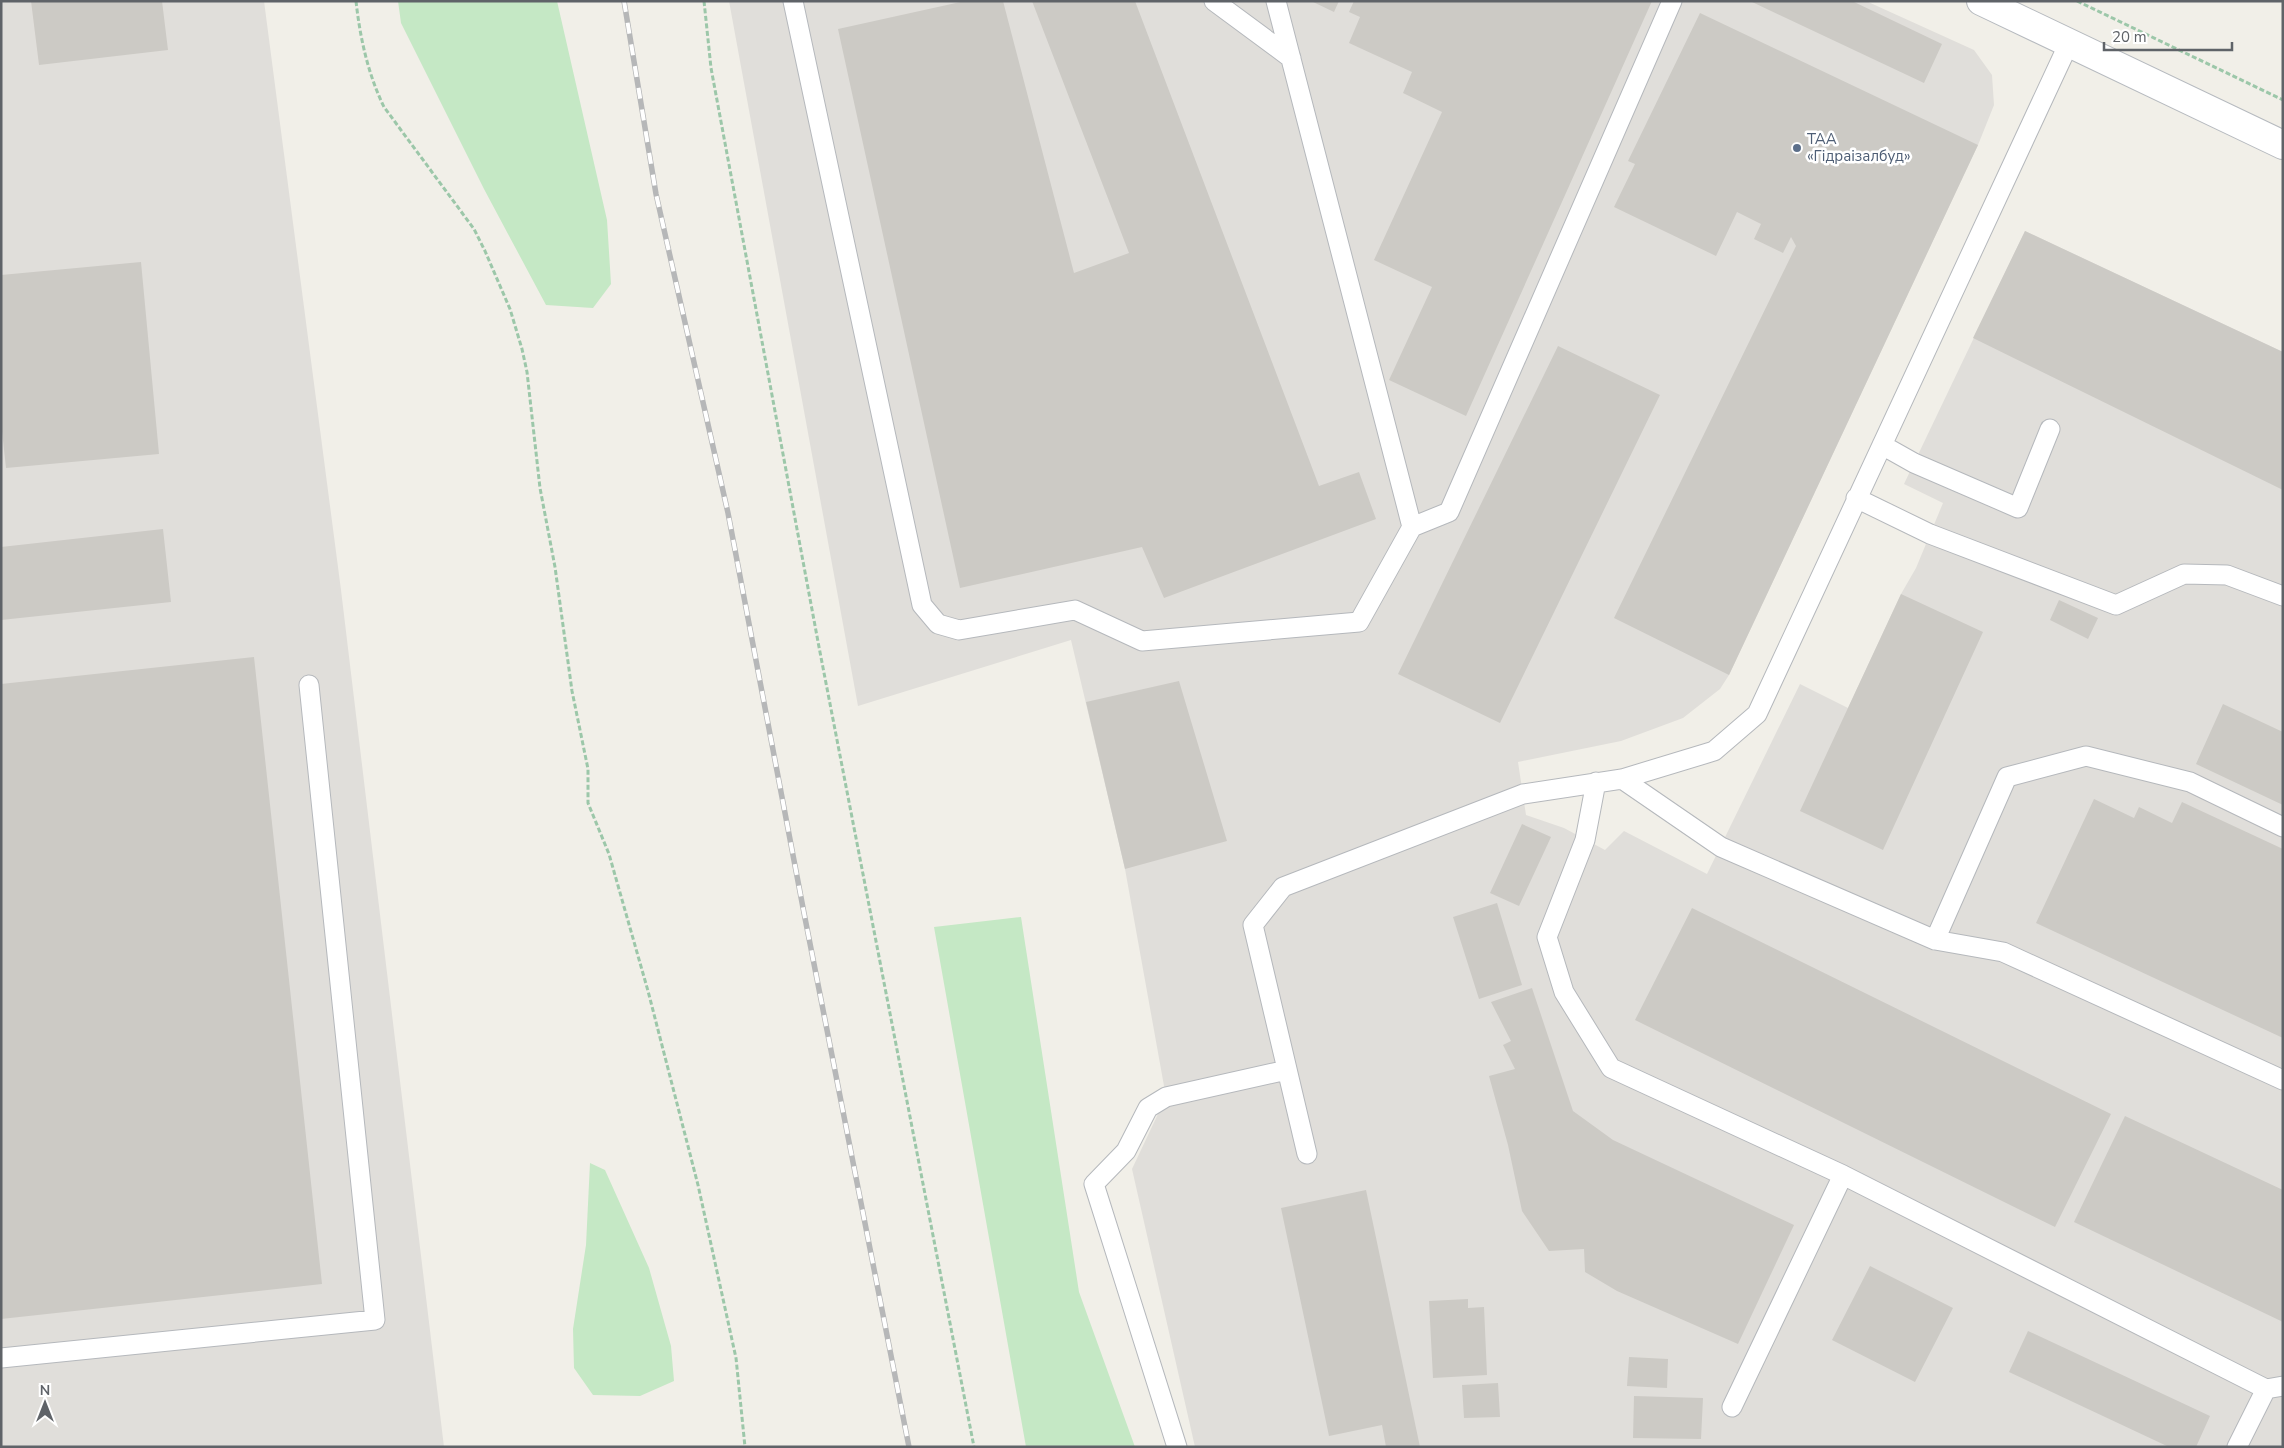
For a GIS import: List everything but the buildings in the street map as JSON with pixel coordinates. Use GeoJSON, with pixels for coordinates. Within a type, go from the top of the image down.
{"type":"FeatureCollection","features":[{"type":"Feature","properties":{"kind":"main road"},"geometry":{"type":"LineString","coordinates":[[1981,1],[2283,145]]}},
{"type":"Feature","properties":{"kind":"lane"},"geometry":{"type":"LineString","coordinates":[[794,1],[922,605],[938,624],[959,630],[1075,610],[1142,641],[1359,622],[1412,527],[1449,512],[1672,1]]}},
{"type":"Feature","properties":{"kind":"lane"},"geometry":{"type":"LineString","coordinates":[[1214,1],[1290,58]]}},
{"type":"Feature","properties":{"kind":"lane"},"geometry":{"type":"LineString","coordinates":[[1276,1],[1412,527]]}},
{"type":"Feature","properties":{"kind":"lane"},"geometry":{"type":"LineString","coordinates":[[1307,1154],[1253,925],[1282,887],[1523,794],[1622,778],[1714,752],[1757,714],[2069,43]]}},
{"type":"Feature","properties":{"kind":"lane"},"geometry":{"type":"LineString","coordinates":[[1882,445],[1914,463],[2018,508],[2050,430]]}},
{"type":"Feature","properties":{"kind":"lane"},"geometry":{"type":"LineString","coordinates":[[1856,498],[1930,534],[2116,605],[2184,574],[2227,576],[2283,596]]}},
{"type":"Feature","properties":{"kind":"lane"},"geometry":{"type":"LineString","coordinates":[[1,1358],[375,1320],[309,685]]}},
{"type":"Feature","properties":{"kind":"lane"},"geometry":{"type":"LineString","coordinates":[[1935,940],[2007,777],[2086,756],[2190,782],[2283,826]]}},
{"type":"Feature","properties":{"kind":"lane"},"geometry":{"type":"LineString","coordinates":[[1622,778],[1721,847],[1935,940],[2003,952],[2283,1080]]}},
{"type":"Feature","properties":{"kind":"lane"},"geometry":{"type":"LineString","coordinates":[[1596,782],[1585,840],[1547,937],[1564,992],[1612,1068],[1843,1175],[2275,1388],[2237,1447]]}},
{"type":"Feature","properties":{"kind":"lane"},"geometry":{"type":"LineString","coordinates":[[1177,1447],[1094,1184],[1126,1151],[1148,1108],[1166,1097],[1287,1070]]}},
{"type":"Feature","properties":{"kind":"lane"},"geometry":{"type":"LineString","coordinates":[[1732,1407],[1843,1175]]}},
{"type":"Feature","properties":{"kind":"path"},"geometry":{"type":"LineString","coordinates":[[356,1],[364,52],[375,88],[384,107],[474,229],[493,268],[518,330],[527,372],[540,488],[555,567],[572,691],[588,769],[588,803],[614,872],[698,1185],[736,1358],[745,1447]]}},
{"type":"Feature","properties":{"kind":"path"},"geometry":{"type":"LineString","coordinates":[[704,1],[711,68],[817,637],[974,1447]]}},
{"type":"Feature","properties":{"kind":"path"},"geometry":{"type":"LineString","coordinates":[[2077,1],[2283,100]]}},
{"type":"Feature","properties":{"kind":"shaded area"},"geometry":{"type":"Polygon","coordinates":[[[1,1],[264,1],[341,590],[444,1447],[1,1447],[1,1]]]}},
{"type":"Feature","properties":{"kind":"shaded area"},"geometry":{"type":"Polygon","coordinates":[[[729,1],[1866,1],[1974,50],[1992,75],[1994,105],[1978,145],[1729,675],[1720,689],[1683,718],[1621,741],[1518,762],[1526,815],[1564,828],[1605,850],[1624,831],[1707,874],[1800,684],[1848,708],[1901,594],[1916,568],[1943,503],[1904,484],[2025,231],[2283,352],[2283,1447],[1195,1447],[1132,1169],[1166,1097],[1125,869],[1071,640],[858,706],[729,1]]]}},
{"type":"Feature","properties":{"kind":"green space"},"geometry":{"type":"Polygon","coordinates":[[[398,1],[557,1],[607,220],[611,284],[593,308],[546,305],[484,189],[401,23],[398,1]]]}},
{"type":"Feature","properties":{"kind":"green space"},"geometry":{"type":"Polygon","coordinates":[[[1021,917],[1079,1292],[1135,1447],[1026,1447],[934,927],[1021,917]]]}},
{"type":"Feature","properties":{"kind":"green space"},"geometry":{"type":"Polygon","coordinates":[[[590,1163],[605,1170],[649,1268],[671,1346],[674,1381],[640,1396],[593,1395],[574,1368],[573,1329],[586,1245],[590,1163]]]}},
{"type":"Feature","properties":{"kind":"railway"},"geometry":{"type":"LineString","coordinates":[[624,1],[656,194],[728,513],[909,1447]]}},
{"type":"Feature","properties":{"kind":"place","name":"ТАА «Гідраізалбуд»"},"geometry":{"type":"Point","coordinates":[1797,148]}}]}
